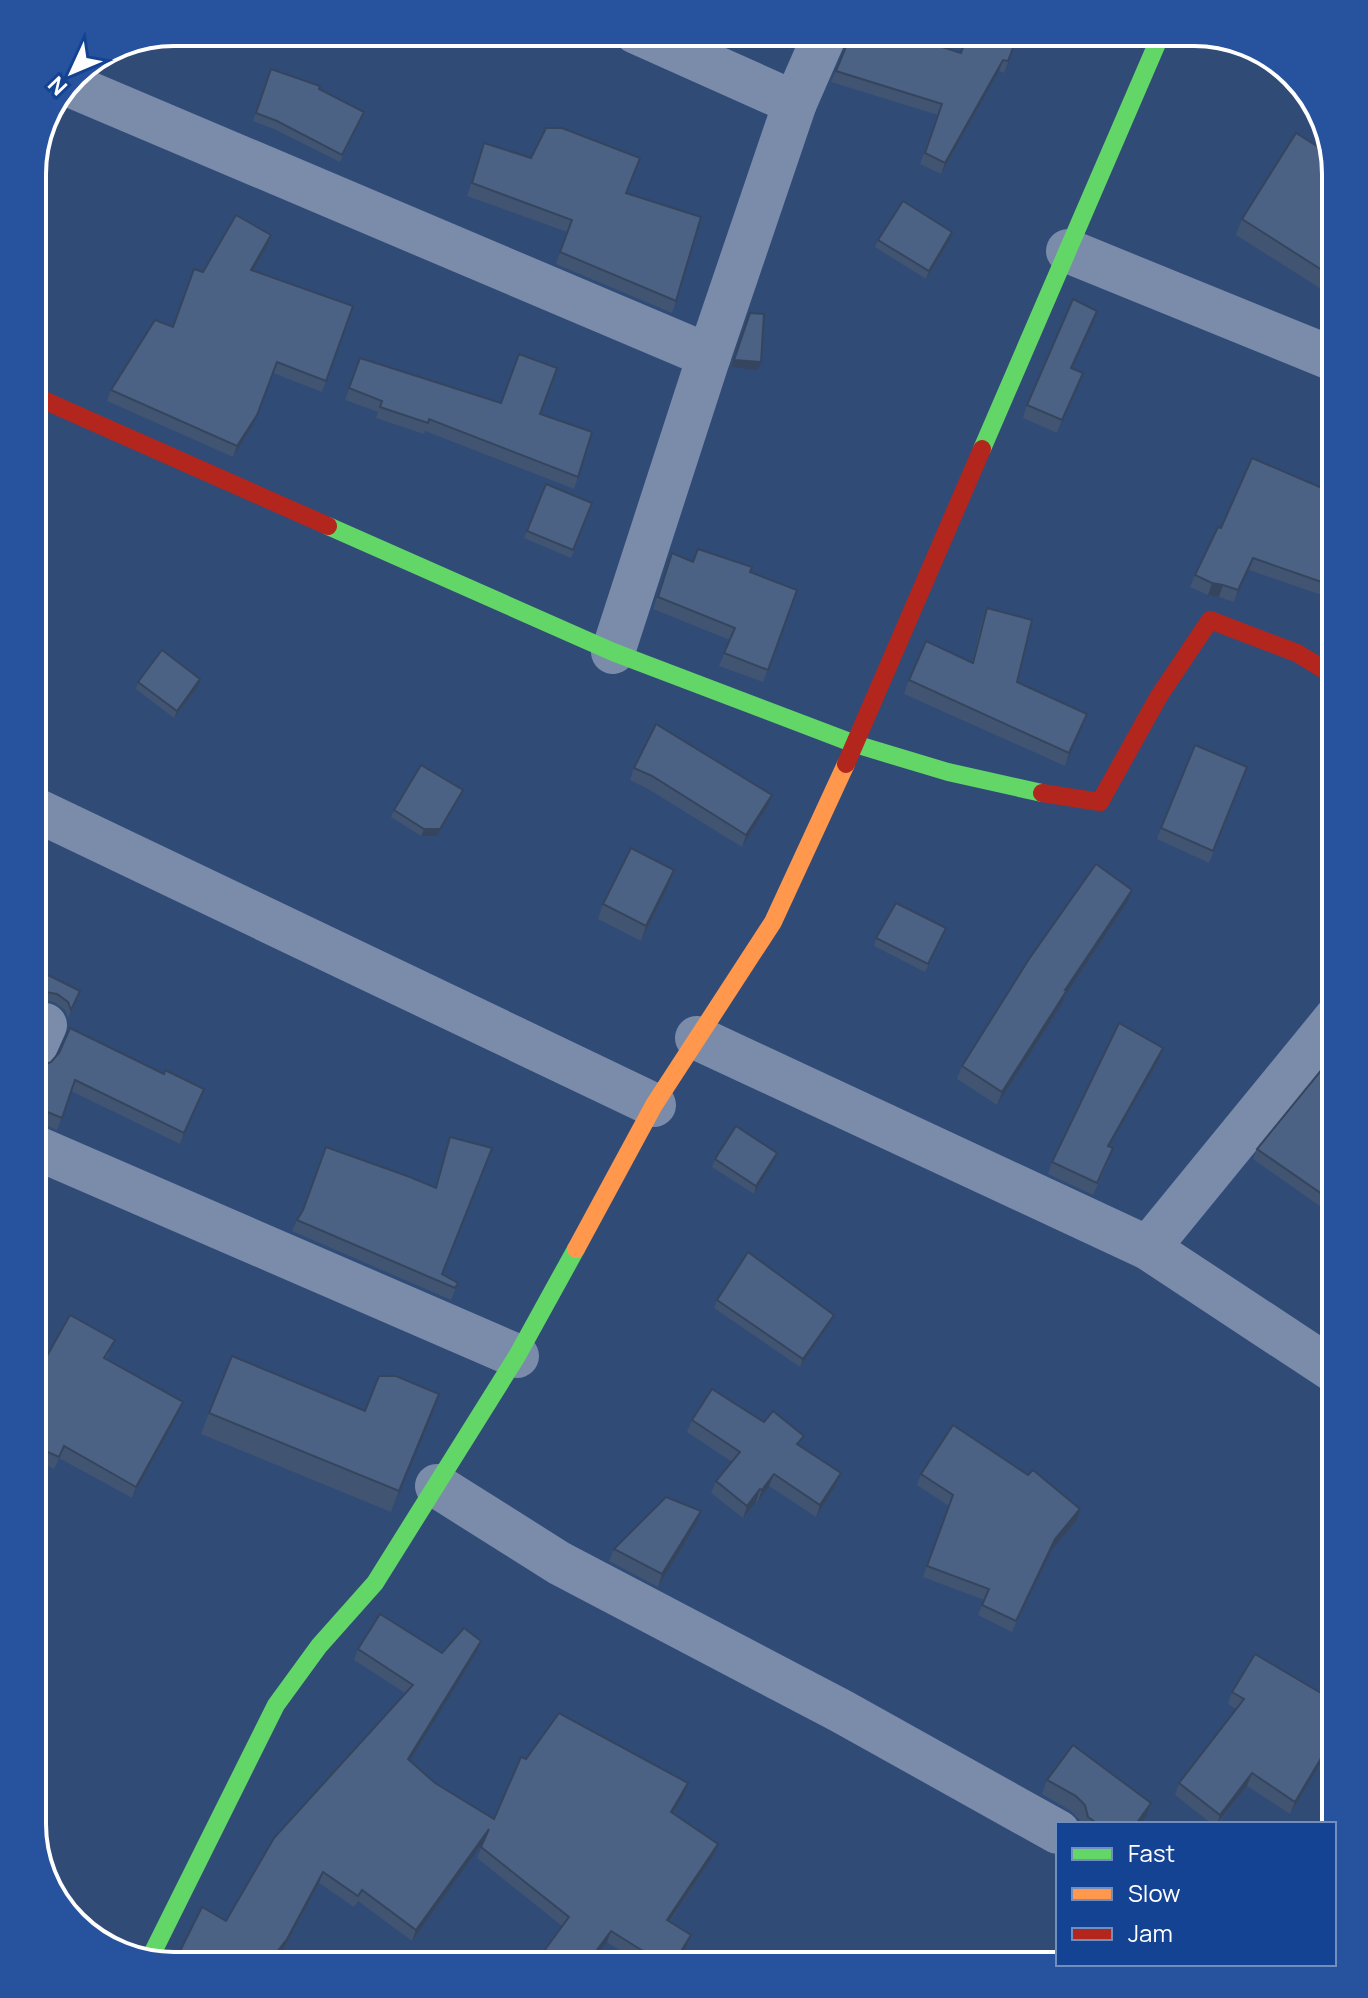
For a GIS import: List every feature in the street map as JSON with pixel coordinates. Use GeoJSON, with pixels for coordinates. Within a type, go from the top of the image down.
{"type":"FeatureCollection","features":[{"type":"Feature","properties":{"kind":"street"},"geometry":{"type":"LineString","coordinates":[[667,46],[795,103]]}},
{"type":"Feature","properties":{"kind":"street"},"geometry":{"type":"LineString","coordinates":[[613,652],[795,103],[820,46]]}},
{"type":"Feature","properties":{"kind":"street"},"geometry":{"type":"LineString","coordinates":[[154,1951],[276,1705],[319,1646],[375,1583],[437,1486],[517,1356],[654,1105],[773,922],[855,744],[1156,46]]}},
{"type":"Feature","properties":{"kind":"street"},"geometry":{"type":"LineString","coordinates":[[112,103],[709,356]]}},
{"type":"Feature","properties":{"kind":"street"},"geometry":{"type":"LineString","coordinates":[[1068,251],[1322,354]]}},
{"type":"Feature","properties":{"kind":"street"},"geometry":{"type":"LineString","coordinates":[[46,401],[613,652],[855,744],[948,772],[1030,791],[1100,802],[1159,696],[1210,620],[1297,653],[1322,668]]}},
{"type":"Feature","properties":{"kind":"street"},"geometry":{"type":"LineString","coordinates":[[46,815],[654,1105]]}},
{"type":"Feature","properties":{"kind":"street"},"geometry":{"type":"LineString","coordinates":[[1148,1248],[1322,1035]]}},
{"type":"Feature","properties":{"kind":"street"},"geometry":{"type":"LineString","coordinates":[[697,1038],[1148,1248],[1322,1363]]}},
{"type":"Feature","properties":{"kind":"street"},"geometry":{"type":"LineString","coordinates":[[46,1152],[517,1356]]}},
{"type":"Feature","properties":{"kind":"street"},"geometry":{"type":"LineString","coordinates":[[437,1486],[559,1563],[841,1711],[1056,1831]]}},
{"type":"Feature","properties":{"kind":"building"},"geometry":{"type":"Polygon","coordinates":[[[846,46],[939,46],[961,53],[964,46],[1014,46],[1008,61],[1003,60],[945,163],[925,153],[942,104],[836,71],[846,46]]]}},
{"type":"Feature","properties":{"kind":"building"},"geometry":{"type":"Polygon","coordinates":[[[271,69],[320,86],[319,89],[364,112],[342,155],[256,113],[271,69]]]}},
{"type":"Feature","properties":{"kind":"building"},"geometry":{"type":"Polygon","coordinates":[[[546,128],[562,128],[640,158],[626,193],[701,217],[676,301],[560,252],[572,220],[472,183],[484,143],[531,158],[546,128]]]}},
{"type":"Feature","properties":{"kind":"building"},"geometry":{"type":"Polygon","coordinates":[[[1296,133],[1319,148],[1322,270],[1242,219],[1296,133]]]}},
{"type":"Feature","properties":{"kind":"building"},"geometry":{"type":"Polygon","coordinates":[[[903,201],[952,232],[929,271],[878,240],[903,201]]]}},
{"type":"Feature","properties":{"kind":"building"},"geometry":{"type":"Polygon","coordinates":[[[236,215],[271,235],[251,270],[353,306],[326,381],[277,362],[257,415],[237,446],[111,390],[155,320],[173,327],[194,269],[203,272],[236,215]]]}},
{"type":"Feature","properties":{"kind":"building"},"geometry":{"type":"Polygon","coordinates":[[[1073,299],[1097,311],[1071,368],[1083,373],[1062,420],[1027,405],[1073,299]]]}},
{"type":"Feature","properties":{"kind":"building"},"geometry":{"type":"Polygon","coordinates":[[[750,313],[764,314],[761,362],[734,360],[750,313]]]}},
{"type":"Feature","properties":{"kind":"building"},"geometry":{"type":"Polygon","coordinates":[[[519,354],[557,368],[540,414],[592,432],[578,477],[429,419],[428,423],[380,407],[382,401],[349,388],[360,358],[501,403],[519,354]]]}},
{"type":"Feature","properties":{"kind":"building"},"geometry":{"type":"Polygon","coordinates":[[[1252,458],[1322,488],[1322,582],[1253,558],[1238,590],[1195,575],[1218,527],[1221,528],[1252,458]]]}},
{"type":"Feature","properties":{"kind":"building"},"geometry":{"type":"Polygon","coordinates":[[[546,484],[592,503],[573,550],[527,531],[546,484]]]}},
{"type":"Feature","properties":{"kind":"building"},"geometry":{"type":"Polygon","coordinates":[[[698,549],[752,567],[750,572],[797,590],[768,670],[724,653],[735,628],[658,597],[672,553],[693,562],[698,549]]]}},
{"type":"Feature","properties":{"kind":"building"},"geometry":{"type":"Polygon","coordinates":[[[987,608],[1032,620],[1017,682],[1087,714],[1069,753],[909,680],[926,641],[973,663],[987,608]]]}},
{"type":"Feature","properties":{"kind":"building"},"geometry":{"type":"Polygon","coordinates":[[[162,650],[200,679],[177,711],[138,682],[162,650]]]}},
{"type":"Feature","properties":{"kind":"building"},"geometry":{"type":"Polygon","coordinates":[[[656,724],[772,795],[746,835],[634,768],[656,724]]]}},
{"type":"Feature","properties":{"kind":"building"},"geometry":{"type":"Polygon","coordinates":[[[1195,745],[1247,767],[1213,851],[1161,828],[1195,745]]]}},
{"type":"Feature","properties":{"kind":"building"},"geometry":{"type":"Polygon","coordinates":[[[421,765],[463,790],[440,829],[424,829],[394,810],[421,765]]]}},
{"type":"Feature","properties":{"kind":"building"},"geometry":{"type":"Polygon","coordinates":[[[631,848],[674,870],[646,926],[603,904],[631,848]]]}},
{"type":"Feature","properties":{"kind":"building"},"geometry":{"type":"Polygon","coordinates":[[[1096,864],[1132,890],[1002,1092],[962,1066],[1029,959],[1096,864]]]}},
{"type":"Feature","properties":{"kind":"building"},"geometry":{"type":"Polygon","coordinates":[[[896,903],[946,928],[928,964],[876,938],[896,903]]]}},
{"type":"Feature","properties":{"kind":"building"},"geometry":{"type":"Polygon","coordinates":[[[46,974],[80,991],[71,1010],[68,1002],[57,994],[46,992],[46,974]]]}},
{"type":"Feature","properties":{"kind":"building"},"geometry":{"type":"Polygon","coordinates":[[[1119,1023],[1163,1048],[1108,1146],[1113,1148],[1097,1183],[1052,1162],[1119,1023]]]}},
{"type":"Feature","properties":{"kind":"building"},"geometry":{"type":"Polygon","coordinates":[[[70,1028],[164,1074],[165,1070],[204,1089],[184,1133],[75,1080],[62,1118],[46,1111],[46,1064],[59,1053],[70,1028]]]}},
{"type":"Feature","properties":{"kind":"building"},"geometry":{"type":"Polygon","coordinates":[[[1322,1069],[1322,1194],[1257,1149],[1322,1069]]]}},
{"type":"Feature","properties":{"kind":"building"},"geometry":{"type":"Polygon","coordinates":[[[736,1126],[777,1153],[756,1186],[715,1159],[736,1126]]]}},
{"type":"Feature","properties":{"kind":"building"},"geometry":{"type":"Polygon","coordinates":[[[450,1137],[492,1148],[442,1274],[458,1283],[455,1288],[297,1220],[326,1147],[436,1188],[450,1137]]]}},
{"type":"Feature","properties":{"kind":"building"},"geometry":{"type":"Polygon","coordinates":[[[748,1252],[834,1315],[803,1359],[717,1300],[748,1252]]]}},
{"type":"Feature","properties":{"kind":"building"},"geometry":{"type":"Polygon","coordinates":[[[70,1315],[115,1340],[104,1358],[183,1402],[136,1487],[64,1446],[59,1457],[46,1451],[46,1358],[70,1315]]]}},
{"type":"Feature","properties":{"kind":"building"},"geometry":{"type":"Polygon","coordinates":[[[232,1356],[365,1411],[379,1376],[396,1376],[439,1394],[399,1491],[209,1413],[232,1356]]]}},
{"type":"Feature","properties":{"kind":"building"},"geometry":{"type":"Polygon","coordinates":[[[712,1389],[764,1422],[773,1411],[804,1436],[797,1444],[841,1473],[820,1505],[774,1474],[747,1506],[716,1481],[740,1452],[692,1420],[712,1389]]]}},
{"type":"Feature","properties":{"kind":"building"},"geometry":{"type":"Polygon","coordinates":[[[953,1425],[1028,1475],[1033,1470],[1080,1509],[1055,1539],[1016,1621],[982,1605],[989,1589],[927,1566],[953,1495],[921,1474],[953,1425]]]}},
{"type":"Feature","properties":{"kind":"building"},"geometry":{"type":"Polygon","coordinates":[[[666,1497],[701,1511],[662,1574],[614,1549],[666,1497]]]}},
{"type":"Feature","properties":{"kind":"building"},"geometry":{"type":"Polygon","coordinates":[[[380,1614],[442,1653],[464,1628],[481,1641],[408,1759],[435,1783],[494,1819],[521,1757],[526,1759],[559,1713],[688,1783],[671,1812],[718,1844],[667,1920],[691,1935],[681,1952],[645,1952],[611,1931],[595,1952],[543,1952],[569,1917],[481,1847],[489,1829],[416,1930],[362,1890],[358,1896],[323,1872],[277,1952],[180,1952],[202,1907],[226,1921],[274,1838],[413,1685],[358,1649],[380,1614]]]}},
{"type":"Feature","properties":{"kind":"building"},"geometry":{"type":"Polygon","coordinates":[[[1255,1654],[1322,1694],[1322,1757],[1295,1802],[1252,1773],[1220,1815],[1179,1783],[1244,1699],[1232,1692],[1255,1654]]]}},
{"type":"Feature","properties":{"kind":"building"},"geometry":{"type":"Polygon","coordinates":[[[1073,1745],[1151,1803],[1137,1822],[1095,1822],[1088,1817],[1085,1805],[1076,1796],[1047,1780],[1073,1745]]]}},
{"type":"Feature","properties":{"kind":"traffic: fast"},"geometry":{"type":"LineString","coordinates":[[982,449],[1156,46]]}},
{"type":"Feature","properties":{"kind":"traffic: fast"},"geometry":{"type":"LineString","coordinates":[[328,526],[613,652],[855,744],[948,772],[1042,793]]}},
{"type":"Feature","properties":{"kind":"traffic: fast"},"geometry":{"type":"LineString","coordinates":[[154,1951],[276,1705],[319,1646],[375,1583],[517,1356],[576,1249]]}},
{"type":"Feature","properties":{"kind":"traffic: slow"},"geometry":{"type":"LineString","coordinates":[[576,1249],[654,1105],[773,922],[846,764]]}},
{"type":"Feature","properties":{"kind":"traffic: jam"},"geometry":{"type":"LineString","coordinates":[[46,401],[328,526]]}},
{"type":"Feature","properties":{"kind":"traffic: jam"},"geometry":{"type":"LineString","coordinates":[[846,764],[982,449]]}},
{"type":"Feature","properties":{"kind":"traffic: jam"},"geometry":{"type":"LineString","coordinates":[[1042,793],[1100,802],[1159,696],[1210,620],[1297,653],[1322,668]]}}]}
